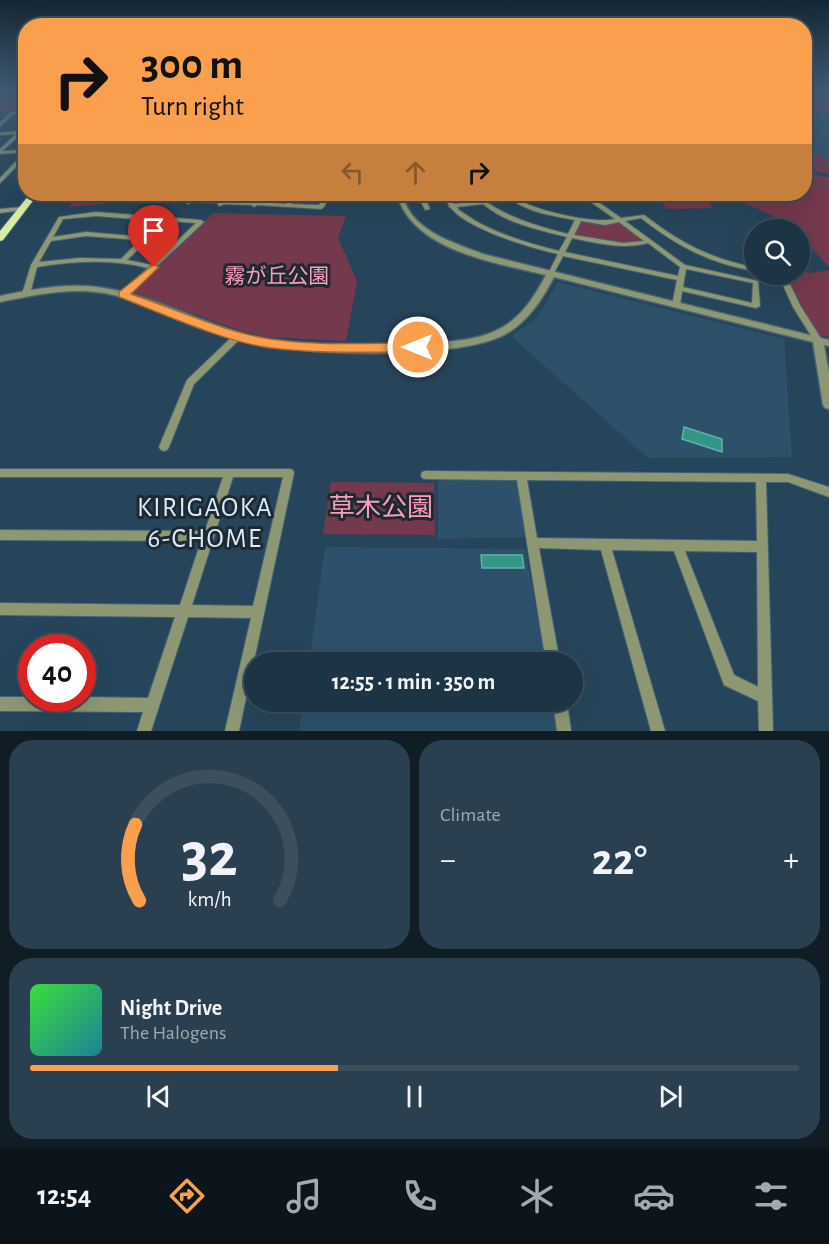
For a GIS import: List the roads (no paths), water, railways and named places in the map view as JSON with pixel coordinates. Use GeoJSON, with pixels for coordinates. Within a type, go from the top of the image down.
{"type":"FeatureCollection","features":[{"type":"Feature","properties":{"kind":"main road"},"geometry":{"type":"LineString","coordinates":[[0,238],[23,201]]}},
{"type":"Feature","properties":{"kind":"main road"},"geometry":{"type":"LineString","coordinates":[[0,227],[27,201]]}},
{"type":"Feature","properties":{"kind":"street"},"geometry":{"type":"LineString","coordinates":[[1,133],[18,132]]}},
{"type":"Feature","properties":{"kind":"street"},"geometry":{"type":"LineString","coordinates":[[0,152],[18,134]]}},
{"type":"Feature","properties":{"kind":"street"},"geometry":{"type":"LineString","coordinates":[[0,152],[18,152]]}},
{"type":"Feature","properties":{"kind":"street"},"geometry":{"type":"LineString","coordinates":[[0,181],[18,161]]}},
{"type":"Feature","properties":{"kind":"street"},"geometry":{"type":"LineString","coordinates":[[176,201],[321,207],[324,201]]}},
{"type":"Feature","properties":{"kind":"street"},"geometry":{"type":"LineString","coordinates":[[220,204],[223,201]]}},
{"type":"Feature","properties":{"kind":"street"},"geometry":{"type":"LineString","coordinates":[[254,205],[257,201]]}},
{"type":"Feature","properties":{"kind":"street"},"geometry":{"type":"LineString","coordinates":[[287,206],[290,201]]}},
{"type":"Feature","properties":{"kind":"street"},"geometry":{"type":"LineString","coordinates":[[402,201],[412,217],[446,242],[480,256],[824,342]]}},
{"type":"Feature","properties":{"kind":"street"},"geometry":{"type":"LineString","coordinates":[[424,201],[427,209]]}},
{"type":"Feature","properties":{"kind":"street"},"geometry":{"type":"LineString","coordinates":[[448,201],[472,223],[495,234],[561,252],[681,279]]}},
{"type":"Feature","properties":{"kind":"street"},"geometry":{"type":"LineString","coordinates":[[451,206],[482,201],[509,218],[571,234],[625,246],[650,241]]}},
{"type":"Feature","properties":{"kind":"street"},"geometry":{"type":"LineString","coordinates":[[521,201],[533,208],[605,223],[642,216],[694,252],[719,262],[744,267]]}},
{"type":"Feature","properties":{"kind":"street"},"geometry":{"type":"LineString","coordinates":[[594,201],[683,266],[756,282],[756,306],[680,288]]}},
{"type":"Feature","properties":{"kind":"street"},"geometry":{"type":"LineString","coordinates":[[0,211],[18,209]]}},
{"type":"Feature","properties":{"kind":"street"},"geometry":{"type":"LineString","coordinates":[[26,294],[34,265],[61,218],[96,214],[201,222],[123,295]]}},
{"type":"Feature","properties":{"kind":"street"},"geometry":{"type":"LineString","coordinates":[[0,299],[74,287],[106,290],[238,336],[270,344],[332,348],[441,347],[464,344],[496,335],[530,311],[579,218]]}},
{"type":"Feature","properties":{"kind":"street"},"geometry":{"type":"LineString","coordinates":[[123,260],[165,220]]}},
{"type":"Feature","properties":{"kind":"street"},"geometry":{"type":"LineString","coordinates":[[49,238],[86,234],[145,239]]}},
{"type":"Feature","properties":{"kind":"street"},"geometry":{"type":"LineString","coordinates":[[34,265],[82,258],[123,260],[154,267]]}},
{"type":"Feature","properties":{"kind":"street"},"geometry":{"type":"LineString","coordinates":[[676,305],[683,266]]}},
{"type":"Feature","properties":{"kind":"street"},"geometry":{"type":"LineString","coordinates":[[786,285],[797,307],[824,342],[829,405]]}},
{"type":"Feature","properties":{"kind":"street"},"geometry":{"type":"LineString","coordinates":[[164,447],[190,382],[238,336]]}},
{"type":"Feature","properties":{"kind":"street"},"geometry":{"type":"LineString","coordinates":[[0,473],[289,473],[232,731]]}},
{"type":"Feature","properties":{"kind":"street"},"geometry":{"type":"LineString","coordinates":[[144,731],[229,474]]}},
{"type":"Feature","properties":{"kind":"street"},"geometry":{"type":"LineString","coordinates":[[426,475],[788,478],[829,492]]}},
{"type":"Feature","properties":{"kind":"street"},"geometry":{"type":"LineString","coordinates":[[521,475],[551,652]]}},
{"type":"Feature","properties":{"kind":"street"},"geometry":{"type":"LineString","coordinates":[[761,479],[766,731]]}},
{"type":"Feature","properties":{"kind":"street"},"geometry":{"type":"LineString","coordinates":[[0,535],[207,536]]}},
{"type":"Feature","properties":{"kind":"street"},"geometry":{"type":"LineString","coordinates":[[534,543],[763,547]]}},
{"type":"Feature","properties":{"kind":"street"},"geometry":{"type":"LineString","coordinates":[[605,544],[658,731]]}},
{"type":"Feature","properties":{"kind":"street"},"geometry":{"type":"LineString","coordinates":[[677,545],[729,680],[765,697]]}},
{"type":"Feature","properties":{"kind":"street"},"geometry":{"type":"LineString","coordinates":[[0,609],[259,612]]}},
{"type":"Feature","properties":{"kind":"street"},"geometry":{"type":"LineString","coordinates":[[0,704],[153,705]]}},
{"type":"Feature","properties":{"kind":"street"},"geometry":{"type":"LineString","coordinates":[[561,712],[564,731]]}},
{"type":"Feature","properties":{"kind":"district","name":"KIRIGAOKA 6-CHOME"},"geometry":{"type":"Point","coordinates":[205,522]}},
{"type":"Feature","properties":{"kind":"park label","name":"霧が丘公園"},"geometry":{"type":"Point","coordinates":[277,276]}},
{"type":"Feature","properties":{"kind":"park label","name":"草木公園"},"geometry":{"type":"Point","coordinates":[381,508]}}]}
